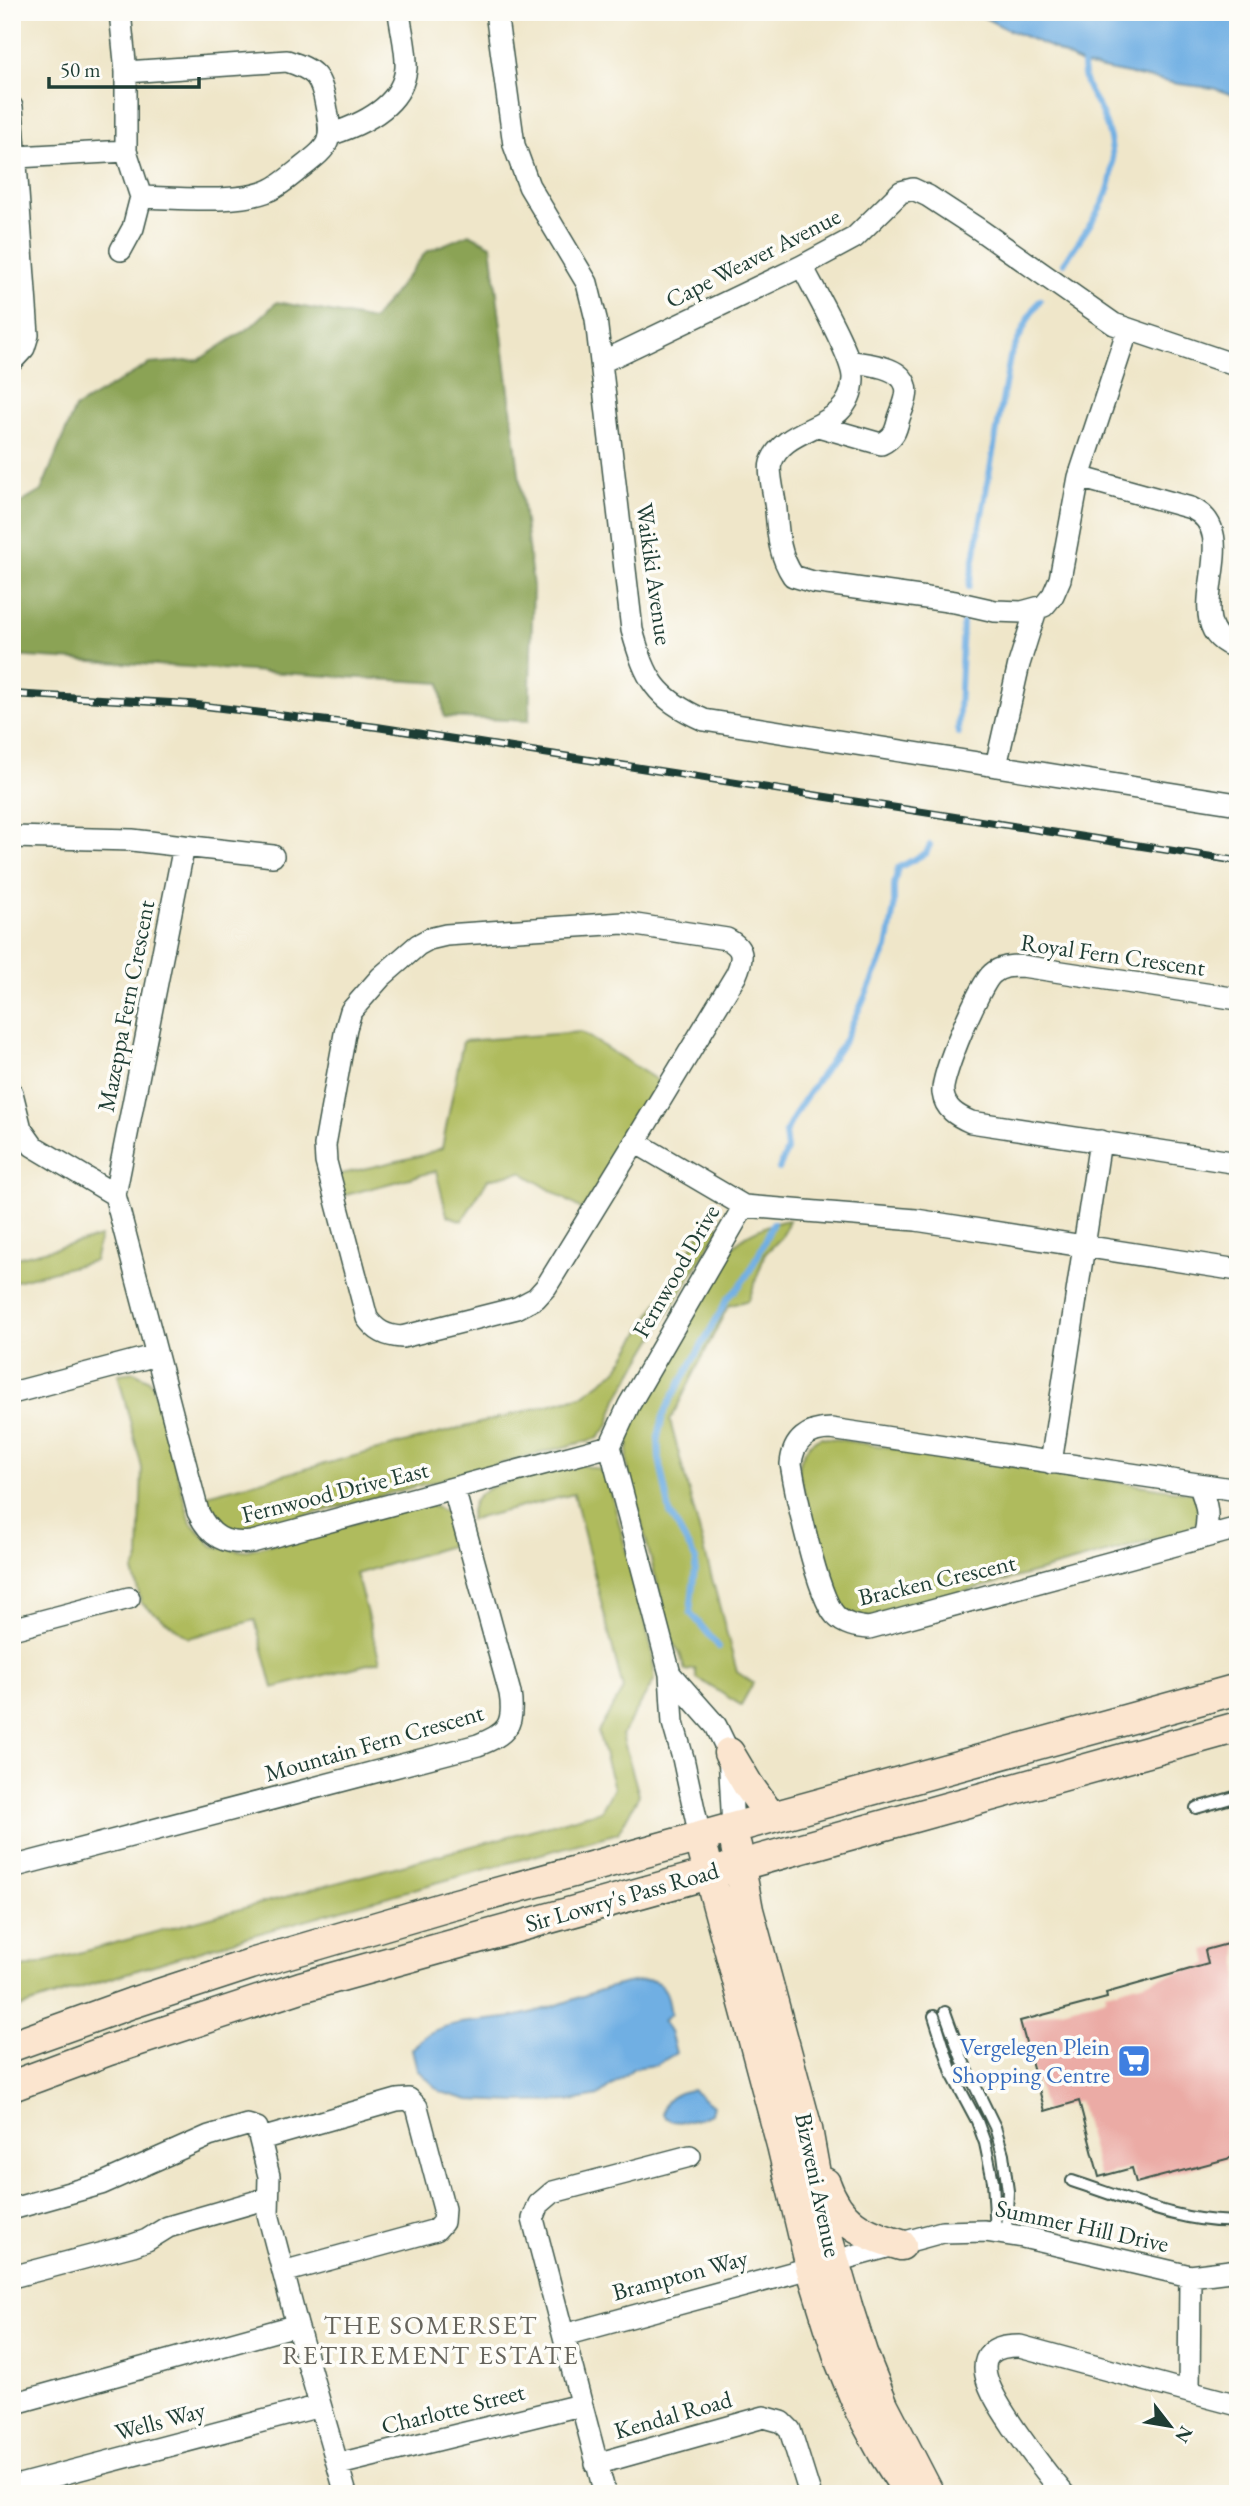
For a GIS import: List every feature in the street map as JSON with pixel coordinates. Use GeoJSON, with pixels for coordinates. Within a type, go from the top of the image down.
{"type":"FeatureCollection","features":[{"type":"Feature","properties":{"kind":"main road","name":"Sir Lowry's Pass Road"},"geometry":{"type":"LineString","coordinates":[[12,2046],[251,1964],[449,1906],[1238,1689]]}},
{"type":"Feature","properties":{"kind":"main road","name":"Sir Lowry's Pass Road"},"geometry":{"type":"LineString","coordinates":[[12,2086],[109,2050],[301,1987],[1238,1727]]}},
{"type":"Feature","properties":{"kind":"main road"},"geometry":{"type":"LineString","coordinates":[[729,1753],[771,1817]]}},
{"type":"Feature","properties":{"kind":"main road","name":"Bizweni Avenue"},"geometry":{"type":"LineString","coordinates":[[733,1828],[748,1909],[807,2129],[825,2230],[822,2264],[841,2363],[860,2410],[910,2494]]}},
{"type":"Feature","properties":{"kind":"main road","name":"Bizweni Avenue"},"geometry":{"type":"LineString","coordinates":[[700,1837],[782,2145],[822,2264],[888,2415],[929,2494]]}},
{"type":"Feature","properties":{"kind":"main road"},"geometry":{"type":"LineString","coordinates":[[807,2129],[831,2200],[839,2212],[849,2222],[869,2234],[901,2245]]}},
{"type":"Feature","properties":{"kind":"street"},"geometry":{"type":"LineString","coordinates":[[120,12],[126,72],[126,151],[141,197],[133,228],[121,250]]}},
{"type":"Feature","properties":{"kind":"street"},"geometry":{"type":"LineString","coordinates":[[332,134],[370,118],[391,101],[402,82],[406,66],[399,12]]}},
{"type":"Feature","properties":{"kind":"street","name":"Waikiki Avenue"},"geometry":{"type":"LineString","coordinates":[[496,12],[514,145],[529,186],[587,283],[596,319],[632,630],[648,679],[660,693],[680,710],[704,720],[1238,804]]}},
{"type":"Feature","properties":{"kind":"street"},"geometry":{"type":"LineString","coordinates":[[126,72],[287,61],[316,75],[323,89],[332,134],[326,146],[309,162],[267,192],[244,196],[141,197]]}},
{"type":"Feature","properties":{"kind":"street"},"geometry":{"type":"LineString","coordinates":[[12,107],[28,335],[24,348],[12,361]]}},
{"type":"Feature","properties":{"kind":"street"},"geometry":{"type":"LineString","coordinates":[[17,157],[126,151]]}},
{"type":"Feature","properties":{"kind":"street","name":"Cape Weaver Avenue"},"geometry":{"type":"LineString","coordinates":[[602,362],[802,266],[854,238],[901,192],[914,189],[990,237],[1114,324],[1238,366]]}},
{"type":"Feature","properties":{"kind":"street"},"geometry":{"type":"LineString","coordinates":[[802,266],[849,361],[853,376],[850,397],[838,413],[790,440],[776,452],[770,466],[783,561],[793,576],[814,582],[955,602],[995,611],[1036,610],[1044,606],[1053,595],[1059,579],[1079,477],[1128,328]]}},
{"type":"Feature","properties":{"kind":"street"},"geometry":{"type":"LineString","coordinates":[[818,426],[881,444],[895,435],[906,395],[906,387],[901,377],[891,370],[849,361]]}},
{"type":"Feature","properties":{"kind":"street"},"geometry":{"type":"LineString","coordinates":[[1079,477],[1200,511],[1213,522],[1218,530],[1221,547],[1211,609],[1212,624],[1219,638],[1238,648]]}},
{"type":"Feature","properties":{"kind":"street"},"geometry":{"type":"LineString","coordinates":[[996,766],[1019,664],[1036,610]]}},
{"type":"Feature","properties":{"kind":"street"},"geometry":{"type":"LineString","coordinates":[[12,837],[132,840],[273,856]]}},
{"type":"Feature","properties":{"kind":"street","name":"Mazeppa Fern Crescent"},"geometry":{"type":"LineString","coordinates":[[115,1195],[184,846]]}},
{"type":"Feature","properties":{"kind":"street"},"geometry":{"type":"LineString","coordinates":[[623,923],[727,939],[736,944],[743,954],[736,975],[635,1142],[546,1287],[529,1303],[402,1337],[382,1332],[367,1318],[326,1161],[325,1145],[343,1041],[351,1011],[381,977],[418,945],[446,935],[623,923]]}},
{"type":"Feature","properties":{"kind":"street","name":"Royal Fern Crescent"},"geometry":{"type":"LineString","coordinates":[[1238,999],[1022,966],[1000,969],[990,975],[979,993],[946,1071],[942,1089],[948,1106],[958,1116],[971,1122],[1238,1163]]}},
{"type":"Feature","properties":{"kind":"street"},"geometry":{"type":"LineString","coordinates":[[12,1093],[22,1129],[33,1146],[115,1195]]}},
{"type":"Feature","properties":{"kind":"street"},"geometry":{"type":"LineString","coordinates":[[1051,1462],[1100,1141]]}},
{"type":"Feature","properties":{"kind":"street"},"geometry":{"type":"LineString","coordinates":[[635,1142],[744,1206]]}},
{"type":"Feature","properties":{"kind":"street","name":"Fernwood Drive East"},"geometry":{"type":"LineString","coordinates":[[115,1195],[198,1512],[203,1524],[234,1544],[252,1542],[610,1446]]}},
{"type":"Feature","properties":{"kind":"street","name":"Fernwood Drive"},"geometry":{"type":"LineString","coordinates":[[610,1446],[628,1405],[744,1206],[916,1220],[1238,1270]]}},
{"type":"Feature","properties":{"kind":"street"},"geometry":{"type":"LineString","coordinates":[[12,1393],[157,1355]]}},
{"type":"Feature","properties":{"kind":"street","name":"Bracken Crescent"},"geometry":{"type":"LineString","coordinates":[[1238,1490],[831,1429],[817,1429],[800,1439],[792,1452],[791,1464],[822,1593],[836,1617],[856,1627],[869,1628],[1238,1528]]}},
{"type":"Feature","properties":{"kind":"street"},"geometry":{"type":"LineString","coordinates":[[610,1446],[670,1674],[673,1723],[700,1837]]}},
{"type":"Feature","properties":{"kind":"street"},"geometry":{"type":"LineString","coordinates":[[1199,1485],[1209,1517],[1204,1537]]}},
{"type":"Feature","properties":{"kind":"street","name":"Mountain Fern Crescent"},"geometry":{"type":"LineString","coordinates":[[12,1867],[498,1738],[512,1719],[510,1693],[454,1489]]}},
{"type":"Feature","properties":{"kind":"street"},"geometry":{"type":"LineString","coordinates":[[12,1629],[129,1598]]}},
{"type":"Feature","properties":{"kind":"street"},"geometry":{"type":"LineString","coordinates":[[670,1674],[716,1726],[729,1753],[733,1828]]}},
{"type":"Feature","properties":{"kind":"street"},"geometry":{"type":"LineString","coordinates":[[260,2135],[409,2099],[417,2107],[444,2209],[443,2222],[436,2230],[283,2272]]}},
{"type":"Feature","properties":{"kind":"street"},"geometry":{"type":"LineString","coordinates":[[12,2208],[101,2184],[209,2136],[247,2125],[254,2126],[260,2135],[269,2176],[268,2214],[346,2494]]}},
{"type":"Feature","properties":{"kind":"street"},"geometry":{"type":"LineString","coordinates":[[605,2494],[533,2220],[539,2204],[553,2192],[690,2156]]}},
{"type":"Feature","properties":{"kind":"street"},"geometry":{"type":"LineString","coordinates":[[12,2277],[134,2245],[167,2227],[268,2198]]}},
{"type":"Feature","properties":{"kind":"street","name":"Summer Hill Drive"},"geometry":{"type":"LineString","coordinates":[[822,2264],[942,2232],[1001,2233],[1190,2276],[1238,2270]]}},
{"type":"Feature","properties":{"kind":"street","name":"Brampton Way"},"geometry":{"type":"LineString","coordinates":[[564,2335],[822,2264]]}},
{"type":"Feature","properties":{"kind":"street"},"geometry":{"type":"LineString","coordinates":[[1189,2392],[1190,2276]]}},
{"type":"Feature","properties":{"kind":"street"},"geometry":{"type":"LineString","coordinates":[[12,2404],[297,2325]]}},
{"type":"Feature","properties":{"kind":"street"},"geometry":{"type":"LineString","coordinates":[[1064,2494],[1040,2466],[992,2396],[984,2372],[986,2362],[997,2348],[1020,2346],[1238,2405]]}},
{"type":"Feature","properties":{"kind":"street","name":"Charlotte Street"},"geometry":{"type":"LineString","coordinates":[[339,2464],[580,2404]]}},
{"type":"Feature","properties":{"kind":"street","name":"Wells Way"},"geometry":{"type":"LineString","coordinates":[[12,2486],[320,2406]]}},
{"type":"Feature","properties":{"kind":"street","name":"Kendal Road"},"geometry":{"type":"LineString","coordinates":[[596,2463],[764,2417],[782,2421],[790,2430],[810,2494]]}},
{"type":"Feature","properties":{"kind":"street"},"geometry":{"type":"LineString","coordinates":[[12,2486],[15,2494]]}},
{"type":"Feature","properties":{"kind":"lane"},"geometry":{"type":"LineString","coordinates":[[1196,1808],[1238,1796]]}},
{"type":"Feature","properties":{"kind":"lane"},"geometry":{"type":"LineString","coordinates":[[940,2014],[995,2127],[1007,2178],[1001,2233]]}},
{"type":"Feature","properties":{"kind":"lane"},"geometry":{"type":"LineString","coordinates":[[1072,2181],[1178,2214],[1220,2222],[1238,2221]]}},
{"type":"Feature","properties":{"kind":"green space"},"geometry":{"type":"Polygon","coordinates":[[[469,234],[491,245],[533,587],[529,721],[444,717],[440,683],[12,656],[12,508],[41,491],[75,408],[149,364],[199,360],[253,325],[277,302],[373,320],[426,252],[469,234]]]}},
{"type":"Feature","properties":{"kind":"green space"},"geometry":{"type":"Polygon","coordinates":[[[581,1032],[660,1082],[583,1210],[521,1172],[488,1179],[462,1221],[447,1215],[436,1171],[342,1196],[337,1175],[442,1148],[463,1041],[581,1032]]]}},
{"type":"Feature","properties":{"kind":"green space"},"geometry":{"type":"Polygon","coordinates":[[[708,1220],[720,1227],[617,1399],[608,1426],[598,1438],[244,1532],[221,1526],[212,1517],[203,1496],[582,1396],[617,1370],[708,1220]]]}},
{"type":"Feature","properties":{"kind":"green space"},"geometry":{"type":"Polygon","coordinates":[[[789,1220],[782,1237],[765,1254],[749,1300],[728,1306],[670,1421],[737,1672],[753,1683],[741,1705],[697,1678],[695,1669],[685,1671],[680,1653],[673,1643],[630,1480],[627,1461],[630,1430],[637,1406],[733,1247],[759,1229],[789,1220]]]}},
{"type":"Feature","properties":{"kind":"green space"},"geometry":{"type":"Polygon","coordinates":[[[100,1237],[94,1261],[12,1282],[12,1259],[100,1237]]]}},
{"type":"Feature","properties":{"kind":"green space"},"geometry":{"type":"Polygon","coordinates":[[[134,1372],[148,1379],[153,1386],[191,1523],[213,1546],[244,1551],[424,1505],[439,1508],[449,1516],[460,1543],[356,1574],[380,1661],[273,1688],[255,1620],[189,1638],[141,1603],[133,1571],[139,1559],[142,1468],[118,1374],[134,1372]]]}},
{"type":"Feature","properties":{"kind":"green space"},"geometry":{"type":"Polygon","coordinates":[[[821,1437],[1192,1493],[1198,1497],[1198,1523],[1186,1531],[869,1618],[852,1615],[832,1596],[799,1473],[804,1452],[811,1443],[821,1437]]]}},
{"type":"Feature","properties":{"kind":"green space"},"geometry":{"type":"Polygon","coordinates":[[[581,1465],[599,1469],[608,1480],[652,1650],[655,1679],[622,1735],[639,1795],[618,1833],[238,1939],[12,2010],[12,1971],[601,1811],[614,1788],[598,1732],[623,1689],[574,1494],[470,1520],[475,1500],[487,1489],[512,1480],[581,1465]]]}},
{"type":"Feature","properties":{"kind":"water"},"geometry":{"type":"Polygon","coordinates":[[[974,12],[1238,12],[1238,97],[1213,88],[1178,84],[1083,65],[974,12]]]}},
{"type":"Feature","properties":{"kind":"water"},"geometry":{"type":"Polygon","coordinates":[[[650,1980],[664,1989],[668,1998],[671,2014],[663,2021],[670,2031],[676,2053],[656,2065],[634,2068],[598,2096],[571,2101],[469,2100],[441,2092],[417,2069],[412,2049],[438,2029],[459,2023],[503,2019],[530,2013],[615,1986],[650,1980]]]}},
{"type":"Feature","properties":{"kind":"water"},"geometry":{"type":"Polygon","coordinates":[[[692,2090],[713,2106],[711,2114],[679,2122],[662,2114],[668,2100],[681,2092],[692,2090]]]}},
{"type":"Feature","properties":{"kind":"building","name":"Vergelegen Plein Shopping Centre"},"geometry":{"type":"Polygon","coordinates":[[[1238,1941],[1238,2156],[1136,2183],[1132,2168],[1099,2177],[1079,2101],[1045,2111],[1020,2021],[1107,1998],[1106,1993],[1208,1964],[1205,1950],[1238,1941]]]}},
{"type":"Feature","properties":{"kind":"waterway"},"geometry":{"type":"LineString","coordinates":[[1064,263],[1099,210],[1112,177],[1110,137],[1102,114],[1087,86],[1083,65]]}},
{"type":"Feature","properties":{"kind":"waterway"},"geometry":{"type":"LineString","coordinates":[[969,587],[1010,357],[1040,300]]}},
{"type":"Feature","properties":{"kind":"waterway"},"geometry":{"type":"LineString","coordinates":[[958,733],[963,623]]}},
{"type":"Feature","properties":{"kind":"waterway"},"geometry":{"type":"LineString","coordinates":[[779,1169],[787,1150],[785,1133],[799,1107],[845,1040],[887,948],[898,868],[926,853],[930,845]]}},
{"type":"Feature","properties":{"kind":"waterway"},"geometry":{"type":"LineString","coordinates":[[719,1647],[690,1612],[696,1560],[670,1513],[659,1458],[658,1437],[669,1403],[728,1298],[749,1273],[773,1223]]}},
{"type":"Feature","properties":{"kind":"railway"},"geometry":{"type":"LineString","coordinates":[[12,694],[189,704],[377,727],[1238,861]]}},
{"type":"Feature","properties":{"kind":"place","name":"Vergelegen Plein Shopping Centre"},"geometry":{"type":"Point","coordinates":[1134,2061]}},
{"type":"Feature","properties":{"kind":"district","name":"THE SOMERSET RETIREMENT ESTATE"},"geometry":{"type":"Point","coordinates":[431,2340]}}]}
